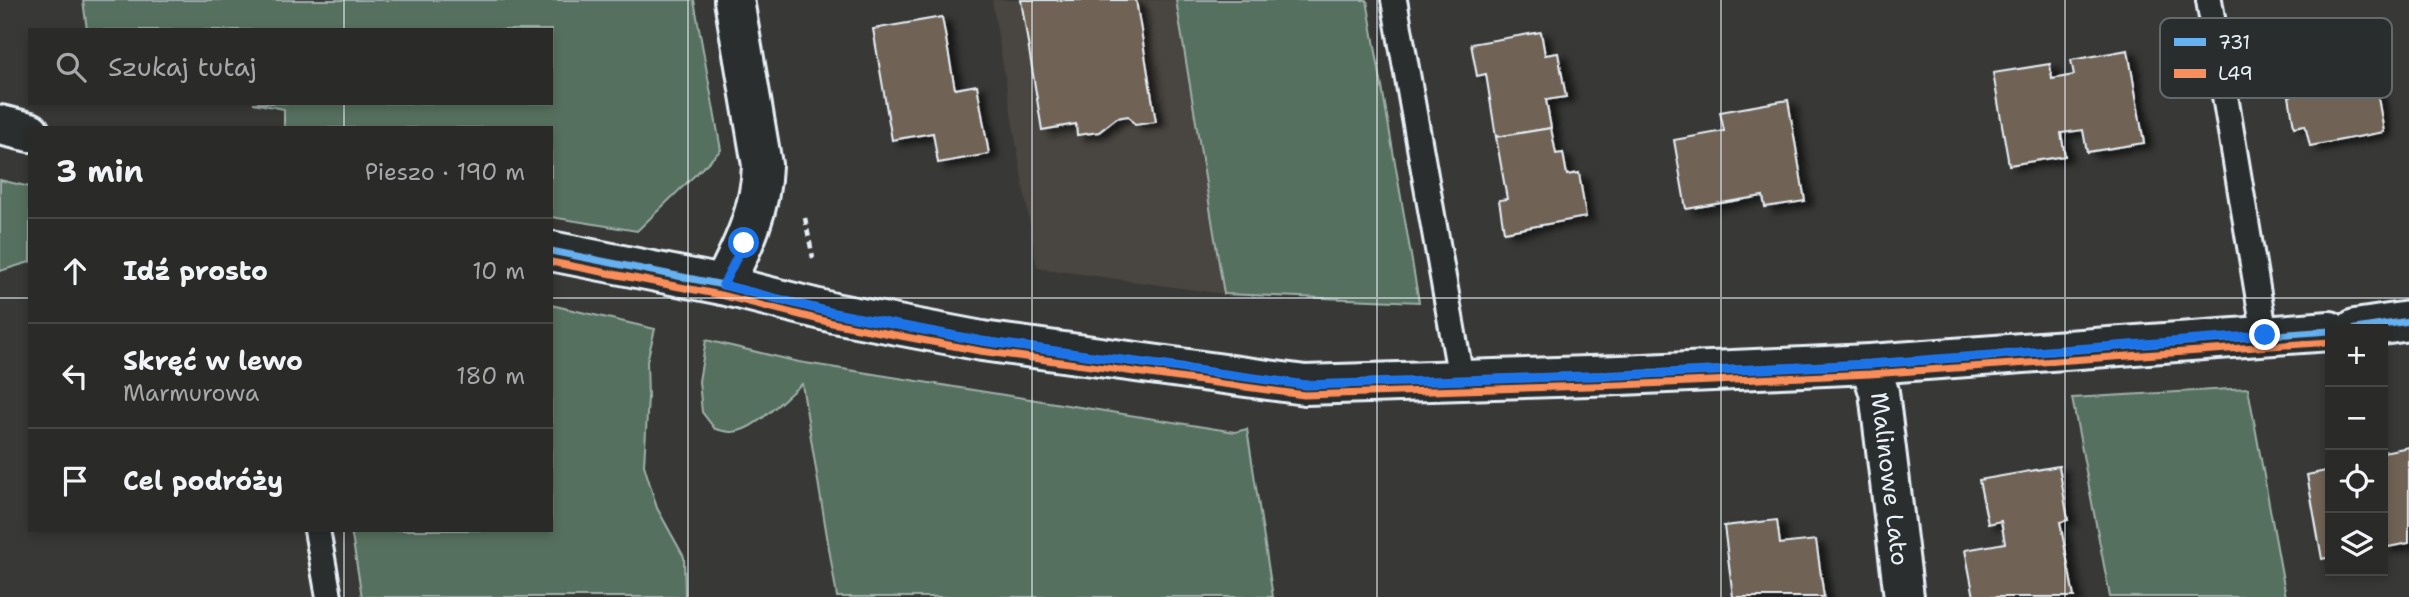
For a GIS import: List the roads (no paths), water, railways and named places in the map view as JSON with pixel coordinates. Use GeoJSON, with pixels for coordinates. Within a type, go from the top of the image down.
{"type":"FeatureCollection","features":[{"type":"Feature","properties":{"kind":"street"},"geometry":{"type":"LineString","coordinates":[[723,285],[744,243],[762,186],[762,165],[734,0]]}},
{"type":"Feature","properties":{"kind":"street"},"geometry":{"type":"LineString","coordinates":[[0,125],[28,132]]}},
{"type":"Feature","properties":{"kind":"street"},"geometry":{"type":"LineString","coordinates":[[553,251],[723,285],[834,313],[982,341],[1306,385],[1635,375],[1870,364],[2325,331]]}},
{"type":"Feature","properties":{"kind":"street"},"geometry":{"type":"LineString","coordinates":[[2388,324],[2409,321]]}},
{"type":"Feature","properties":{"kind":"street","name":"Malinowe Lato"},"geometry":{"type":"LineString","coordinates":[[1870,364],[1879,392],[1904,597]]}},
{"type":"Feature","properties":{"kind":"lane"},"geometry":{"type":"LineString","coordinates":[[1394,0],[1461,379]]}},
{"type":"Feature","properties":{"kind":"lane"},"geometry":{"type":"LineString","coordinates":[[2210,0],[2213,18]]}},
{"type":"Feature","properties":{"kind":"lane"},"geometry":{"type":"LineString","coordinates":[[2226,98],[2265,335]]}},
{"type":"Feature","properties":{"kind":"lane"},"geometry":{"type":"LineString","coordinates":[[317,532],[329,597]]}}]}
